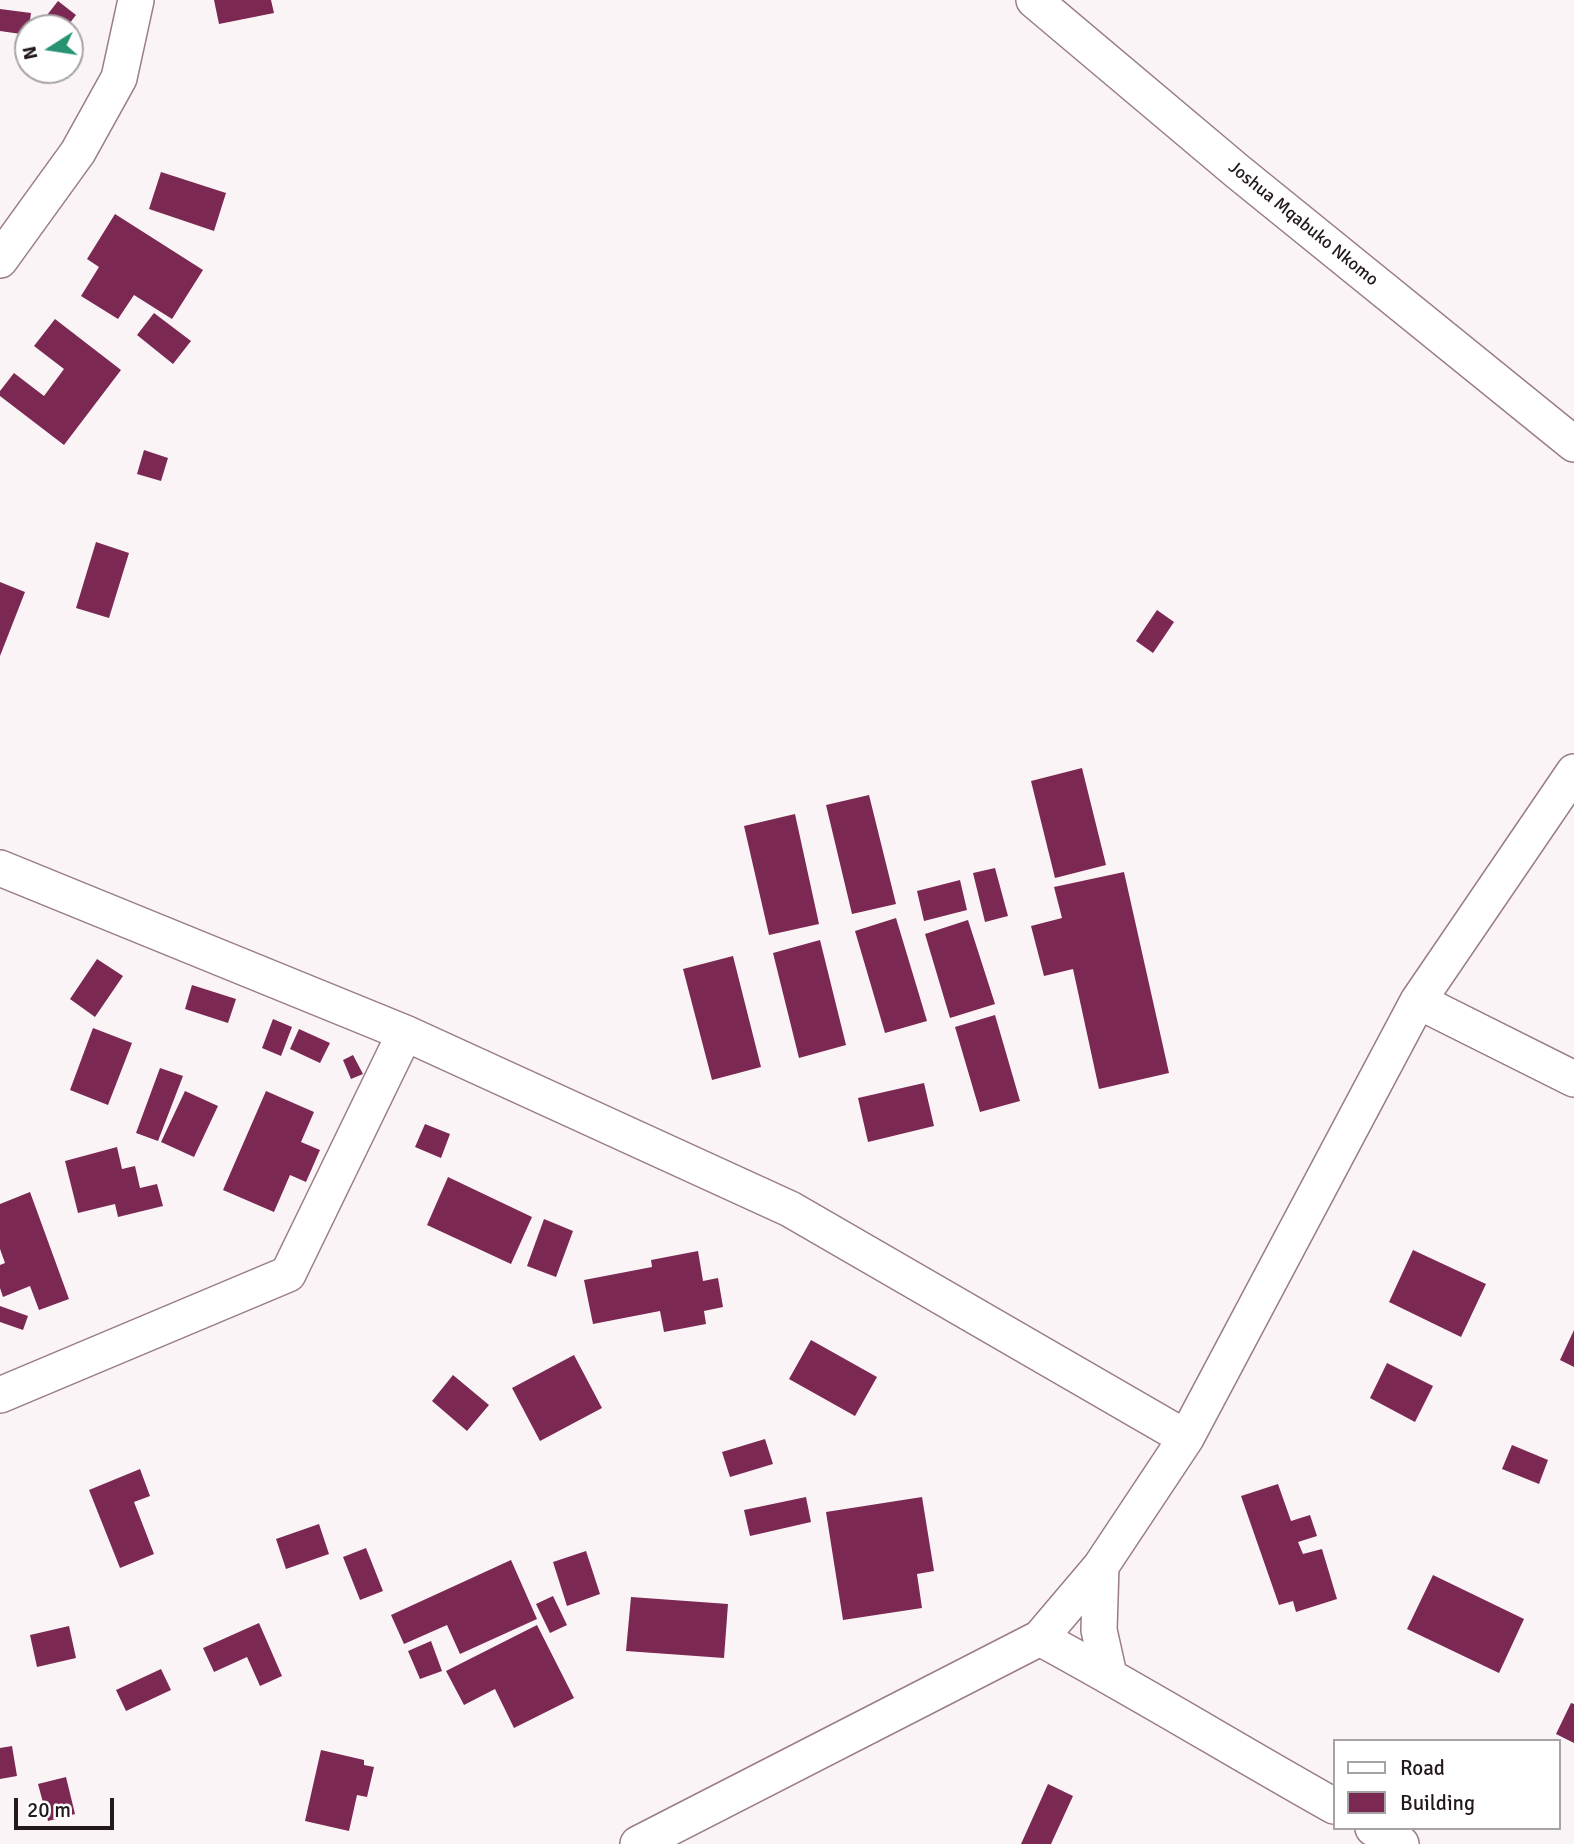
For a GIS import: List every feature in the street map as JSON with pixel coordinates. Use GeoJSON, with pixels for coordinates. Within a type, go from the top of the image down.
{"type":"FeatureCollection","features":[{"type":"Feature","properties":{"kind":"street"},"geometry":{"type":"LineString","coordinates":[[0,260],[78,152],[120,78],[136,0]]}},
{"type":"Feature","properties":{"kind":"street","name":"Joshua Mqabuko Nkomo"},"geometry":{"type":"LineString","coordinates":[[1034,0],[1237,171],[1574,444]]}},
{"type":"Feature","properties":{"kind":"street"},"geometry":{"type":"LineString","coordinates":[[638,1844],[1040,1638],[1101,1566],[1186,1438],[1418,1001],[1574,772]]}},
{"type":"Feature","properties":{"kind":"street"},"geometry":{"type":"LineString","coordinates":[[0,868],[405,1033],[790,1209],[1186,1438]]}},
{"type":"Feature","properties":{"kind":"street"},"geometry":{"type":"LineString","coordinates":[[1418,1001],[1574,1079]]}},
{"type":"Feature","properties":{"kind":"street"},"geometry":{"type":"LineString","coordinates":[[0,1395],[288,1274],[405,1033]]}},
{"type":"Feature","properties":{"kind":"street"},"geometry":{"type":"LineString","coordinates":[[1101,1566],[1099,1630],[1109,1675]]}},
{"type":"Feature","properties":{"kind":"street"},"geometry":{"type":"LineString","coordinates":[[1040,1638],[1109,1675],[1206,1734],[1332,1805]]}},
{"type":"Feature","properties":{"kind":"street"},"geometry":{"type":"LineString","coordinates":[[1376,1830],[1401,1844]]}},
{"type":"Feature","properties":{"kind":"building"},"geometry":{"type":"Polygon","coordinates":[[[214,0],[271,0],[274,13],[219,24],[214,0]]]}},
{"type":"Feature","properties":{"kind":"building"},"geometry":{"type":"Polygon","coordinates":[[[58,1],[75,14],[48,14],[58,1]]]}},
{"type":"Feature","properties":{"kind":"building"},"geometry":{"type":"Polygon","coordinates":[[[0,9],[31,13],[14,14],[14,33],[0,31],[0,9]]]}},
{"type":"Feature","properties":{"kind":"building"},"geometry":{"type":"Polygon","coordinates":[[[161,172],[226,193],[214,231],[149,209],[161,172]]]}},
{"type":"Feature","properties":{"kind":"building"},"geometry":{"type":"Polygon","coordinates":[[[115,214],[203,270],[172,319],[134,295],[118,319],[81,296],[99,267],[87,259],[115,214]]]}},
{"type":"Feature","properties":{"kind":"building"},"geometry":{"type":"Polygon","coordinates":[[[154,313],[191,341],[173,364],[137,335],[154,313]]]}},
{"type":"Feature","properties":{"kind":"building"},"geometry":{"type":"Polygon","coordinates":[[[55,319],[121,370],[64,445],[0,396],[0,391],[14,373],[44,396],[64,369],[34,346],[55,319]]]}},
{"type":"Feature","properties":{"kind":"building"},"geometry":{"type":"Polygon","coordinates":[[[144,450],[168,458],[161,481],[137,474],[144,450]]]}},
{"type":"Feature","properties":{"kind":"building"},"geometry":{"type":"Polygon","coordinates":[[[96,542],[129,553],[109,618],[76,608],[96,542]]]}},
{"type":"Feature","properties":{"kind":"building"},"geometry":{"type":"Polygon","coordinates":[[[0,582],[25,592],[0,656],[0,582]]]}},
{"type":"Feature","properties":{"kind":"building"},"geometry":{"type":"Polygon","coordinates":[[[1157,610],[1174,622],[1153,653],[1136,641],[1157,610]]]}},
{"type":"Feature","properties":{"kind":"building"},"geometry":{"type":"Polygon","coordinates":[[[1082,768],[1106,865],[1055,878],[1031,781],[1082,768]]]}},
{"type":"Feature","properties":{"kind":"building"},"geometry":{"type":"Polygon","coordinates":[[[869,795],[896,904],[852,914],[826,805],[869,795]]]}},
{"type":"Feature","properties":{"kind":"building"},"geometry":{"type":"Polygon","coordinates":[[[795,814],[819,924],[769,935],[744,826],[795,814]]]}},
{"type":"Feature","properties":{"kind":"building"},"geometry":{"type":"Polygon","coordinates":[[[995,868],[1008,916],[985,922],[973,873],[995,868]]]}},
{"type":"Feature","properties":{"kind":"building"},"geometry":{"type":"Polygon","coordinates":[[[1124,872],[1169,1073],[1099,1089],[1073,969],[1044,976],[1031,926],[1062,918],[1054,887],[1124,872]]]}},
{"type":"Feature","properties":{"kind":"building"},"geometry":{"type":"Polygon","coordinates":[[[960,880],[967,910],[924,921],[917,891],[960,880]]]}},
{"type":"Feature","properties":{"kind":"building"},"geometry":{"type":"Polygon","coordinates":[[[896,918],[927,1021],[885,1033],[855,931],[896,918]]]}},
{"type":"Feature","properties":{"kind":"building"},"geometry":{"type":"Polygon","coordinates":[[[968,920],[995,1004],[950,1018],[925,934],[968,920]]]}},
{"type":"Feature","properties":{"kind":"building"},"geometry":{"type":"Polygon","coordinates":[[[820,940],[846,1045],[799,1058],[773,953],[820,940]]]}},
{"type":"Feature","properties":{"kind":"building"},"geometry":{"type":"Polygon","coordinates":[[[733,956],[761,1067],[712,1080],[683,969],[733,956]]]}},
{"type":"Feature","properties":{"kind":"building"},"geometry":{"type":"Polygon","coordinates":[[[97,959],[123,976],[95,1017],[70,999],[97,959]]]}},
{"type":"Feature","properties":{"kind":"building"},"geometry":{"type":"Polygon","coordinates":[[[192,985],[236,999],[228,1023],[185,1009],[192,985]]]}},
{"type":"Feature","properties":{"kind":"building"},"geometry":{"type":"Polygon","coordinates":[[[995,1015],[1020,1101],[980,1112],[955,1027],[995,1015]]]}},
{"type":"Feature","properties":{"kind":"building"},"geometry":{"type":"Polygon","coordinates":[[[273,1019],[292,1027],[281,1056],[262,1048],[273,1019]]]}},
{"type":"Feature","properties":{"kind":"building"},"geometry":{"type":"Polygon","coordinates":[[[93,1028],[132,1043],[108,1105],[70,1090],[93,1028]]]}},
{"type":"Feature","properties":{"kind":"building"},"geometry":{"type":"Polygon","coordinates":[[[299,1029],[330,1043],[320,1063],[290,1049],[299,1029]]]}},
{"type":"Feature","properties":{"kind":"building"},"geometry":{"type":"Polygon","coordinates":[[[353,1055],[363,1074],[351,1079],[343,1060],[353,1055]]]}},
{"type":"Feature","properties":{"kind":"building"},"geometry":{"type":"Polygon","coordinates":[[[160,1068],[183,1076],[158,1141],[136,1133],[160,1068]]]}},
{"type":"Feature","properties":{"kind":"building"},"geometry":{"type":"Polygon","coordinates":[[[924,1083],[934,1126],[868,1142],[858,1098],[924,1083]]]}},
{"type":"Feature","properties":{"kind":"building"},"geometry":{"type":"Polygon","coordinates":[[[185,1091],[218,1106],[194,1157],[161,1142],[185,1091]]]}},
{"type":"Feature","properties":{"kind":"building"},"geometry":{"type":"Polygon","coordinates":[[[266,1091],[314,1112],[301,1142],[320,1150],[306,1182],[290,1175],[274,1212],[223,1190],[266,1091]]]}},
{"type":"Feature","properties":{"kind":"building"},"geometry":{"type":"Polygon","coordinates":[[[425,1124],[450,1134],[441,1158],[415,1147],[425,1124]]]}},
{"type":"Feature","properties":{"kind":"building"},"geometry":{"type":"Polygon","coordinates":[[[117,1147],[122,1169],[135,1166],[140,1188],[157,1184],[163,1206],[118,1217],[115,1204],[78,1213],[65,1161],[117,1147]]]}},
{"type":"Feature","properties":{"kind":"building"},"geometry":{"type":"Polygon","coordinates":[[[448,1177],[532,1217],[511,1264],[427,1225],[448,1177]]]}},
{"type":"Feature","properties":{"kind":"building"},"geometry":{"type":"Polygon","coordinates":[[[30,1192],[69,1299],[39,1310],[30,1286],[3,1297],[0,1288],[0,1265],[5,1263],[0,1249],[0,1204],[30,1192]]]}},
{"type":"Feature","properties":{"kind":"building"},"geometry":{"type":"Polygon","coordinates":[[[544,1219],[573,1231],[556,1277],[527,1266],[544,1219]]]}},
{"type":"Feature","properties":{"kind":"building"},"geometry":{"type":"Polygon","coordinates":[[[1413,1250],[1486,1284],[1461,1337],[1389,1302],[1413,1250]]]}},
{"type":"Feature","properties":{"kind":"building"},"geometry":{"type":"Polygon","coordinates":[[[698,1251],[703,1281],[718,1278],[723,1307],[704,1311],[706,1324],[664,1332],[660,1311],[593,1324],[584,1280],[652,1267],[651,1260],[698,1251]]]}},
{"type":"Feature","properties":{"kind":"building"},"geometry":{"type":"Polygon","coordinates":[[[0,1306],[28,1316],[23,1330],[0,1322],[0,1306]]]}},
{"type":"Feature","properties":{"kind":"building"},"geometry":{"type":"Polygon","coordinates":[[[1574,1330],[1574,1367],[1560,1360],[1574,1330]]]}},
{"type":"Feature","properties":{"kind":"building"},"geometry":{"type":"Polygon","coordinates":[[[811,1340],[877,1377],[855,1416],[789,1379],[811,1340]]]}},
{"type":"Feature","properties":{"kind":"building"},"geometry":{"type":"Polygon","coordinates":[[[574,1355],[602,1408],[540,1441],[512,1388],[574,1355]]]}},
{"type":"Feature","properties":{"kind":"building"},"geometry":{"type":"Polygon","coordinates":[[[1387,1363],[1433,1386],[1415,1422],[1370,1398],[1387,1363]]]}},
{"type":"Feature","properties":{"kind":"building"},"geometry":{"type":"Polygon","coordinates":[[[453,1375],[489,1405],[467,1431],[432,1401],[453,1375]]]}},
{"type":"Feature","properties":{"kind":"building"},"geometry":{"type":"Polygon","coordinates":[[[765,1439],[773,1464],[730,1477],[722,1452],[765,1439]]]}},
{"type":"Feature","properties":{"kind":"building"},"geometry":{"type":"Polygon","coordinates":[[[1512,1445],[1548,1460],[1539,1484],[1502,1469],[1512,1445]]]}},
{"type":"Feature","properties":{"kind":"building"},"geometry":{"type":"Polygon","coordinates":[[[140,1469],[150,1496],[134,1502],[154,1554],[120,1568],[89,1490],[140,1469]]]}},
{"type":"Feature","properties":{"kind":"building"},"geometry":{"type":"Polygon","coordinates":[[[1278,1484],[1291,1521],[1310,1515],[1317,1536],[1298,1542],[1303,1554],[1322,1549],[1337,1599],[1296,1612],[1293,1601],[1279,1605],[1241,1496],[1278,1484]]]}},
{"type":"Feature","properties":{"kind":"building"},"geometry":{"type":"Polygon","coordinates":[[[806,1497],[811,1522],[750,1536],[744,1510],[806,1497]]]}},
{"type":"Feature","properties":{"kind":"building"},"geometry":{"type":"Polygon","coordinates":[[[922,1497],[934,1571],[917,1574],[922,1608],[843,1620],[826,1512],[922,1497]]]}},
{"type":"Feature","properties":{"kind":"building"},"geometry":{"type":"Polygon","coordinates":[[[319,1524],[329,1554],[286,1569],[276,1539],[319,1524]]]}},
{"type":"Feature","properties":{"kind":"building"},"geometry":{"type":"Polygon","coordinates":[[[366,1548],[383,1591],[360,1600],[343,1557],[366,1548]]]}},
{"type":"Feature","properties":{"kind":"building"},"geometry":{"type":"Polygon","coordinates":[[[586,1551],[600,1594],[567,1606],[553,1562],[586,1551]]]}},
{"type":"Feature","properties":{"kind":"building"},"geometry":{"type":"Polygon","coordinates":[[[511,1560],[537,1619],[460,1654],[447,1625],[404,1644],[391,1615],[511,1560]]]}},
{"type":"Feature","properties":{"kind":"building"},"geometry":{"type":"Polygon","coordinates":[[[1433,1575],[1524,1619],[1499,1673],[1407,1629],[1433,1575]]]}},
{"type":"Feature","properties":{"kind":"building"},"geometry":{"type":"Polygon","coordinates":[[[553,1596],[567,1625],[550,1633],[536,1604],[553,1596]]]}},
{"type":"Feature","properties":{"kind":"building"},"geometry":{"type":"Polygon","coordinates":[[[631,1597],[728,1604],[724,1658],[626,1651],[631,1597]]]}},
{"type":"Feature","properties":{"kind":"building"},"geometry":{"type":"Polygon","coordinates":[[[259,1623],[282,1676],[260,1686],[247,1657],[214,1672],[203,1648],[259,1623]]]}},
{"type":"Feature","properties":{"kind":"building"},"geometry":{"type":"Polygon","coordinates":[[[537,1625],[574,1698],[514,1728],[495,1689],[464,1705],[446,1671],[537,1625]]]}},
{"type":"Feature","properties":{"kind":"building"},"geometry":{"type":"Polygon","coordinates":[[[69,1626],[76,1658],[37,1667],[30,1635],[69,1626]]]}},
{"type":"Feature","properties":{"kind":"building"},"geometry":{"type":"Polygon","coordinates":[[[431,1641],[442,1671],[420,1679],[408,1651],[431,1641]]]}},
{"type":"Feature","properties":{"kind":"building"},"geometry":{"type":"Polygon","coordinates":[[[161,1669],[171,1690],[126,1711],[116,1690],[161,1669]]]}},
{"type":"Feature","properties":{"kind":"building"},"geometry":{"type":"Polygon","coordinates":[[[1571,1703],[1574,1704],[1574,1743],[1556,1734],[1571,1703]]]}},
{"type":"Feature","properties":{"kind":"building"},"geometry":{"type":"Polygon","coordinates":[[[12,1746],[17,1776],[0,1779],[0,1748],[12,1746]]]}},
{"type":"Feature","properties":{"kind":"building"},"geometry":{"type":"Polygon","coordinates":[[[321,1750],[364,1760],[364,1765],[374,1767],[367,1797],[357,1795],[349,1831],[305,1821],[321,1750]]]}},
{"type":"Feature","properties":{"kind":"building"},"geometry":{"type":"Polygon","coordinates":[[[66,1777],[75,1814],[48,1821],[38,1784],[66,1777]]]}},
{"type":"Feature","properties":{"kind":"building"},"geometry":{"type":"Polygon","coordinates":[[[1048,1784],[1073,1796],[1051,1844],[1021,1844],[1048,1784]]]}}]}
